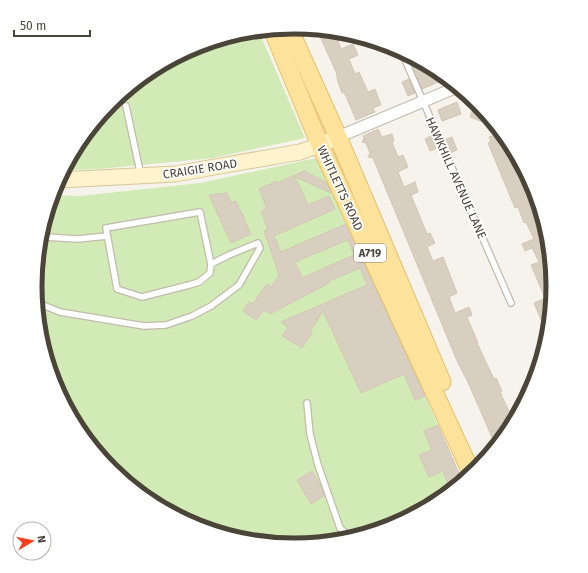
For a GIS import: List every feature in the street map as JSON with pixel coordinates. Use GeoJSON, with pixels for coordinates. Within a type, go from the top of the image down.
{"type":"FeatureCollection","features":[{"type":"Feature","properties":{"kind":"main road","name":"WHITLETTS ROAD"},"geometry":{"type":"LineString","coordinates":[[292,34],[338,137],[476,461]]}},
{"type":"Feature","properties":{"kind":"main road","name":"WHITLETTS ROAD"},"geometry":{"type":"LineString","coordinates":[[275,35],[320,145],[469,468]]}},
{"type":"Feature","properties":{"kind":"main road","name":"CRAIGIE ROAD"},"geometry":{"type":"LineString","coordinates":[[66,180],[175,174],[300,152],[338,137]]}},
{"type":"Feature","properties":{"kind":"street"},"geometry":{"type":"LineString","coordinates":[[338,137],[452,89]]}},
{"type":"Feature","properties":{"kind":"lane","name":"HAWKHILL AVENUE LANE"},"geometry":{"type":"LineString","coordinates":[[405,59],[511,303]]}},
{"type":"Feature","properties":{"kind":"lane"},"geometry":{"type":"LineString","coordinates":[[126,106],[141,176]]}},
{"type":"Feature","properties":{"kind":"lane"},"geometry":{"type":"LineString","coordinates":[[200,212],[211,264],[210,273],[199,282],[142,297],[117,289],[106,228],[200,212]]}},
{"type":"Feature","properties":{"kind":"lane"},"geometry":{"type":"LineString","coordinates":[[46,237],[78,239],[107,236]]}},
{"type":"Feature","properties":{"kind":"lane"},"geometry":{"type":"LineString","coordinates":[[42,305],[60,312],[144,326],[166,325],[192,316],[211,306],[239,285],[260,248],[258,243],[211,264]]}},
{"type":"Feature","properties":{"kind":"lane"},"geometry":{"type":"LineString","coordinates":[[307,403],[310,434],[318,465],[340,528],[346,533]]}},
{"type":"Feature","properties":{"kind":"green space"},"geometry":{"type":"Polygon","coordinates":[[[261,36],[305,138],[213,158],[99,169],[70,170],[84,146],[104,120],[140,86],[168,68],[197,53],[213,47],[261,36]]]}},
{"type":"Feature","properties":{"kind":"green space"},"geometry":{"type":"Polygon","coordinates":[[[321,157],[460,476],[448,487],[406,513],[375,526],[327,537],[294,539],[261,537],[213,526],[182,513],[140,487],[104,453],[75,413],[55,368],[46,336],[42,303],[42,270],[46,237],[55,205],[59,195],[81,196],[200,183],[321,157]]]}},
{"type":"Feature","properties":{"kind":"building"},"geometry":{"type":"Polygon","coordinates":[[[320,36],[337,38],[341,49],[353,44],[358,55],[349,59],[355,74],[359,72],[368,92],[375,89],[381,105],[373,108],[375,112],[356,120],[346,96],[342,93],[337,79],[337,74],[320,36]]]}},
{"type":"Feature","properties":{"kind":"building"},"geometry":{"type":"Polygon","coordinates":[[[411,63],[440,81],[422,89],[411,63]]]}},
{"type":"Feature","properties":{"kind":"building"},"geometry":{"type":"Polygon","coordinates":[[[409,79],[415,93],[408,96],[402,82],[409,79]]]}},
{"type":"Feature","properties":{"kind":"building"},"geometry":{"type":"Polygon","coordinates":[[[457,102],[461,114],[442,121],[438,110],[457,102]]]}},
{"type":"Feature","properties":{"kind":"building"},"geometry":{"type":"Polygon","coordinates":[[[473,108],[487,124],[470,117],[473,108]]]}},
{"type":"Feature","properties":{"kind":"building"},"geometry":{"type":"Polygon","coordinates":[[[378,129],[382,137],[392,134],[394,141],[392,142],[398,157],[403,155],[408,167],[398,172],[404,187],[415,182],[418,192],[411,195],[427,234],[430,233],[435,243],[427,247],[433,261],[443,257],[457,293],[449,297],[455,313],[469,307],[472,315],[467,317],[477,343],[494,379],[496,378],[502,391],[500,392],[511,416],[494,441],[458,363],[373,158],[368,157],[370,153],[366,143],[362,142],[364,138],[363,136],[378,129]]]}},
{"type":"Feature","properties":{"kind":"building"},"geometry":{"type":"Polygon","coordinates":[[[433,135],[439,147],[430,151],[425,139],[433,135]]]}},
{"type":"Feature","properties":{"kind":"building"},"geometry":{"type":"Polygon","coordinates":[[[495,135],[513,160],[527,190],[538,221],[542,237],[546,270],[546,303],[543,325],[534,303],[545,298],[531,265],[539,262],[532,248],[525,251],[522,244],[534,239],[526,222],[524,223],[518,207],[515,208],[488,143],[491,142],[489,137],[495,135]]]}},
{"type":"Feature","properties":{"kind":"building"},"geometry":{"type":"Polygon","coordinates":[[[452,137],[457,150],[450,153],[444,140],[452,137]]]}},
{"type":"Feature","properties":{"kind":"building"},"geometry":{"type":"Polygon","coordinates":[[[304,171],[327,183],[331,193],[295,177],[308,205],[329,196],[335,209],[274,236],[281,252],[346,224],[425,396],[415,400],[404,374],[361,393],[323,311],[310,331],[312,333],[302,348],[282,336],[288,327],[281,322],[367,285],[360,268],[329,281],[329,283],[270,314],[263,310],[256,320],[243,311],[249,302],[253,304],[267,284],[271,287],[279,275],[264,231],[268,229],[261,211],[267,209],[259,189],[277,181],[277,183],[304,171]],[[348,240],[295,262],[302,278],[354,255],[348,240]]]}},
{"type":"Feature","properties":{"kind":"building"},"geometry":{"type":"Polygon","coordinates":[[[227,193],[231,203],[236,201],[251,234],[231,243],[209,195],[227,193]]]}},
{"type":"Feature","properties":{"kind":"building"},"geometry":{"type":"Polygon","coordinates":[[[438,425],[460,476],[449,486],[443,471],[429,477],[419,455],[432,450],[424,431],[438,425]]]}},
{"type":"Feature","properties":{"kind":"building"},"geometry":{"type":"Polygon","coordinates":[[[312,471],[321,486],[324,496],[311,504],[297,480],[312,471]]]}}]}
